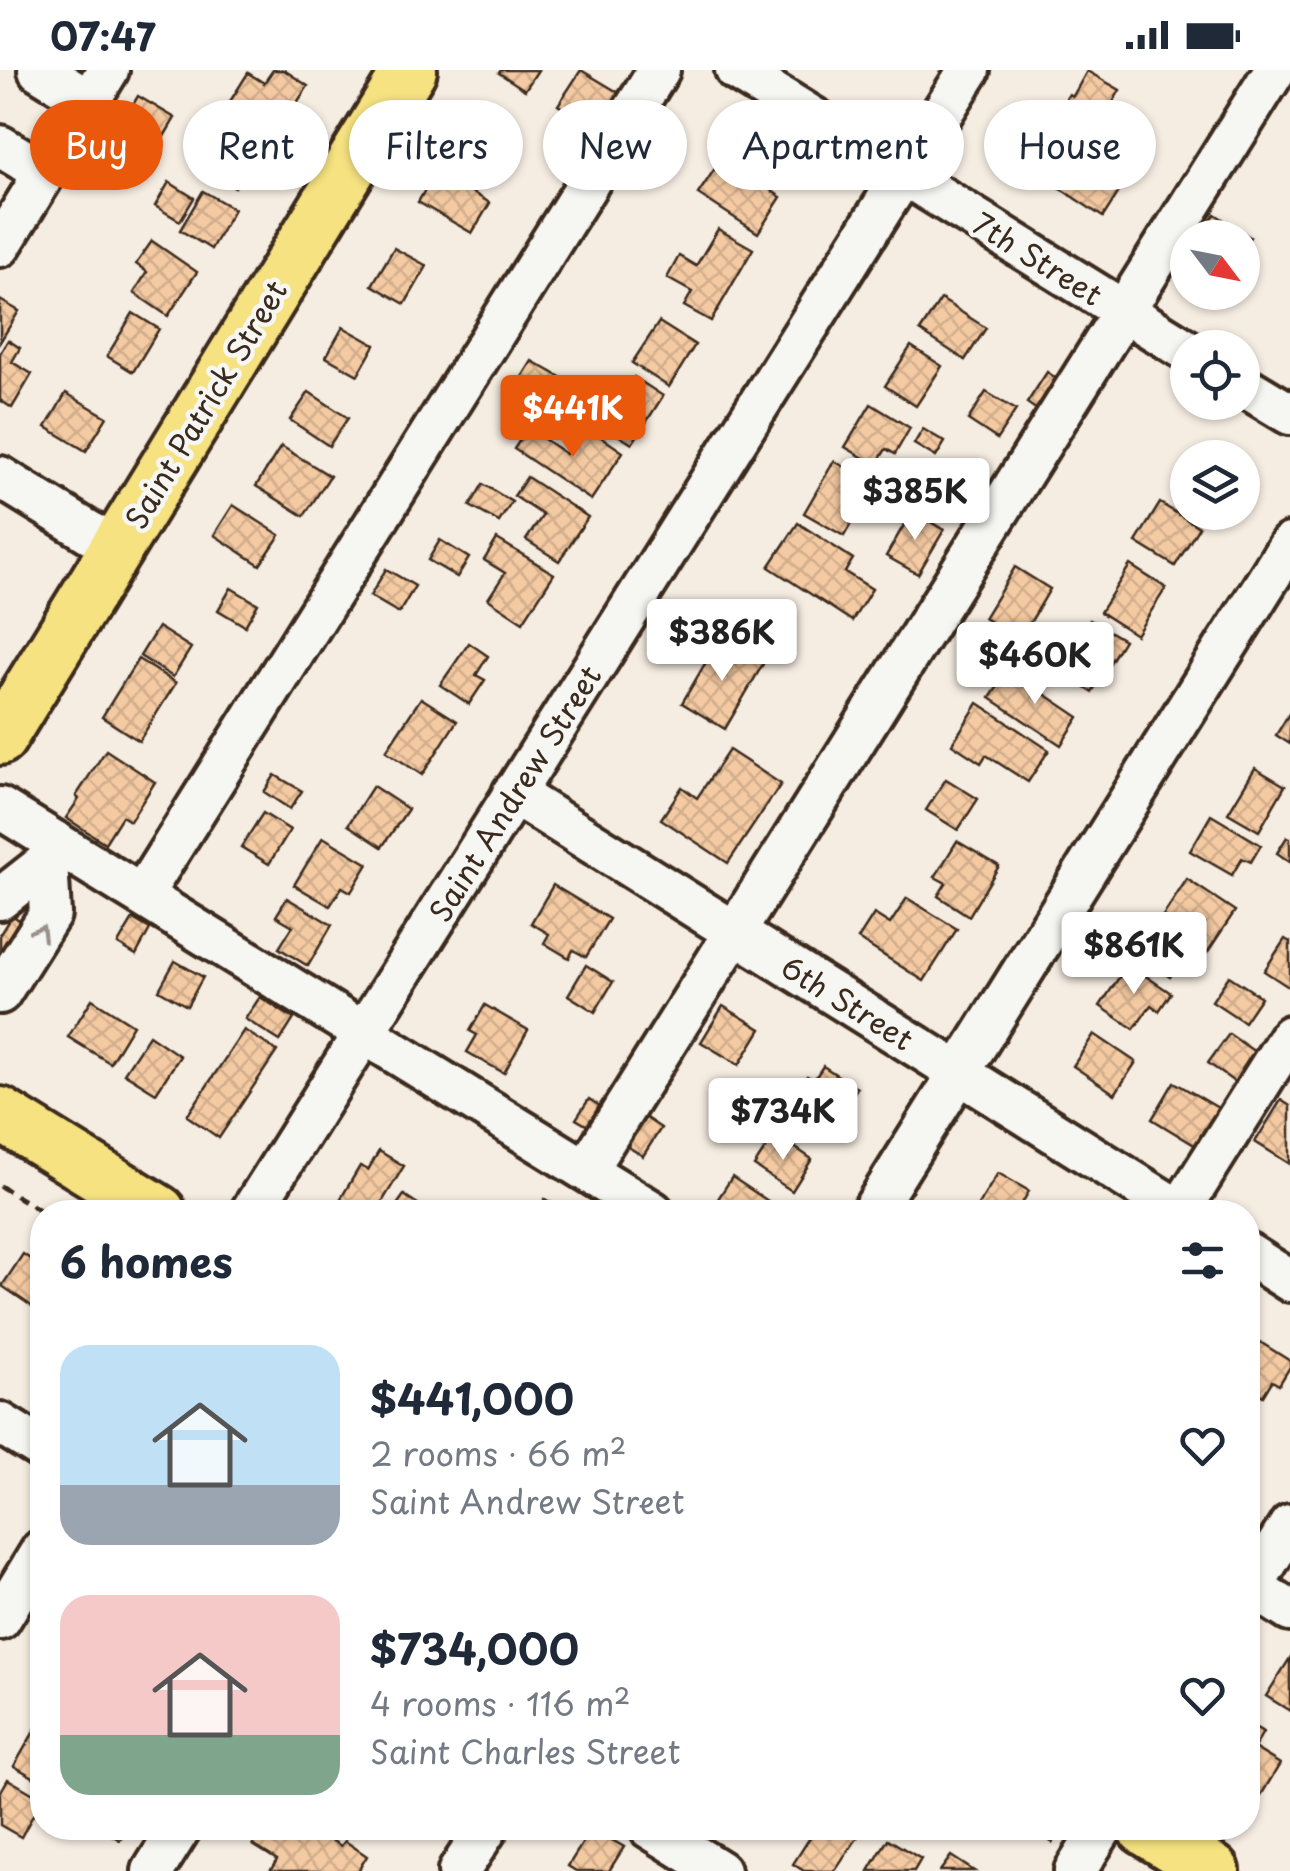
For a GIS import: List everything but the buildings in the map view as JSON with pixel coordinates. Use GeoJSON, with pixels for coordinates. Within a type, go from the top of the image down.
{"type":"FeatureCollection","features":[{"type":"Feature","properties":{"kind":"main road","name":"Saint Patrick Street"},"geometry":{"type":"LineString","coordinates":[[0,738],[410,70]]}},
{"type":"Feature","properties":{"kind":"main road"},"geometry":{"type":"LineString","coordinates":[[0,1114],[140,1200]]}},
{"type":"Feature","properties":{"kind":"main road"},"geometry":{"type":"LineString","coordinates":[[1163,1840],[1213,1871]]}},
{"type":"Feature","properties":{"kind":"street"},"geometry":{"type":"LineString","coordinates":[[38,70],[99,86]]}},
{"type":"Feature","properties":{"kind":"street"},"geometry":{"type":"LineString","coordinates":[[142,895],[660,70]]}},
{"type":"Feature","properties":{"kind":"street","name":"7th Street"},"geometry":{"type":"LineString","coordinates":[[736,70],[784,100]]}},
{"type":"Feature","properties":{"kind":"street","name":"Saint Andrew Street"},"geometry":{"type":"LineString","coordinates":[[950,100],[969,70]]}},
{"type":"Feature","properties":{"kind":"street"},"geometry":{"type":"LineString","coordinates":[[586,1170],[1274,70]]}},
{"type":"Feature","properties":{"kind":"street"},"geometry":{"type":"LineString","coordinates":[[0,146],[30,164]]}},
{"type":"Feature","properties":{"kind":"street"},"geometry":{"type":"LineString","coordinates":[[0,246],[34,190]]}},
{"type":"Feature","properties":{"kind":"street","name":"Saint Andrew Street"},"geometry":{"type":"LineString","coordinates":[[259,1200],[894,190]]}},
{"type":"Feature","properties":{"kind":"street","name":"7th Street"},"geometry":{"type":"LineString","coordinates":[[930,190],[1170,340]]}},
{"type":"Feature","properties":{"kind":"street"},"geometry":{"type":"LineString","coordinates":[[1260,396],[1290,414]]}},
{"type":"Feature","properties":{"kind":"street"},"geometry":{"type":"LineString","coordinates":[[0,476],[117,549]]}},
{"type":"Feature","properties":{"kind":"street"},"geometry":{"type":"LineString","coordinates":[[880,1200],[1290,544]]}},
{"type":"Feature","properties":{"kind":"street","name":"6th Street"},"geometry":{"type":"LineString","coordinates":[[513,793],[1161,1200]]}},
{"type":"Feature","properties":{"kind":"street"},"geometry":{"type":"LineString","coordinates":[[0,808],[52,852],[142,895],[635,1200]]}},
{"type":"Feature","properties":{"kind":"street"},"geometry":{"type":"LineString","coordinates":[[0,899],[52,852]]}},
{"type":"Feature","properties":{"kind":"street"},"geometry":{"type":"LineString","coordinates":[[0,993],[50,914],[52,852]]}},
{"type":"Feature","properties":{"kind":"street"},"geometry":{"type":"LineString","coordinates":[[1188,1200],[1290,1036]]}},
{"type":"Feature","properties":{"kind":"street"},"geometry":{"type":"LineString","coordinates":[[1260,1262],[1290,1281]]}},
{"type":"Feature","properties":{"kind":"street"},"geometry":{"type":"LineString","coordinates":[[0,1423],[30,1442]]}},
{"type":"Feature","properties":{"kind":"street"},"geometry":{"type":"LineString","coordinates":[[1260,1571],[1290,1524]]}},
{"type":"Feature","properties":{"kind":"street"},"geometry":{"type":"LineString","coordinates":[[0,1619],[30,1570]]}},
{"type":"Feature","properties":{"kind":"street"},"geometry":{"type":"LineString","coordinates":[[1260,1594],[1290,1611]]}},
{"type":"Feature","properties":{"kind":"street"},"geometry":{"type":"LineString","coordinates":[[153,1871],[172,1840]]}},
{"type":"Feature","properties":{"kind":"street"},"geometry":{"type":"LineString","coordinates":[[460,1871],[479,1840]]}},
{"type":"Feature","properties":{"kind":"street"},"geometry":{"type":"LineString","coordinates":[[669,1840],[719,1871]]}},
{"type":"Feature","properties":{"kind":"street"},"geometry":{"type":"LineString","coordinates":[[1076,1871],[1095,1840]]}},
{"type":"Feature","properties":{"kind":"path"},"geometry":{"type":"LineString","coordinates":[[0,1186],[30,1204]]}}]}
